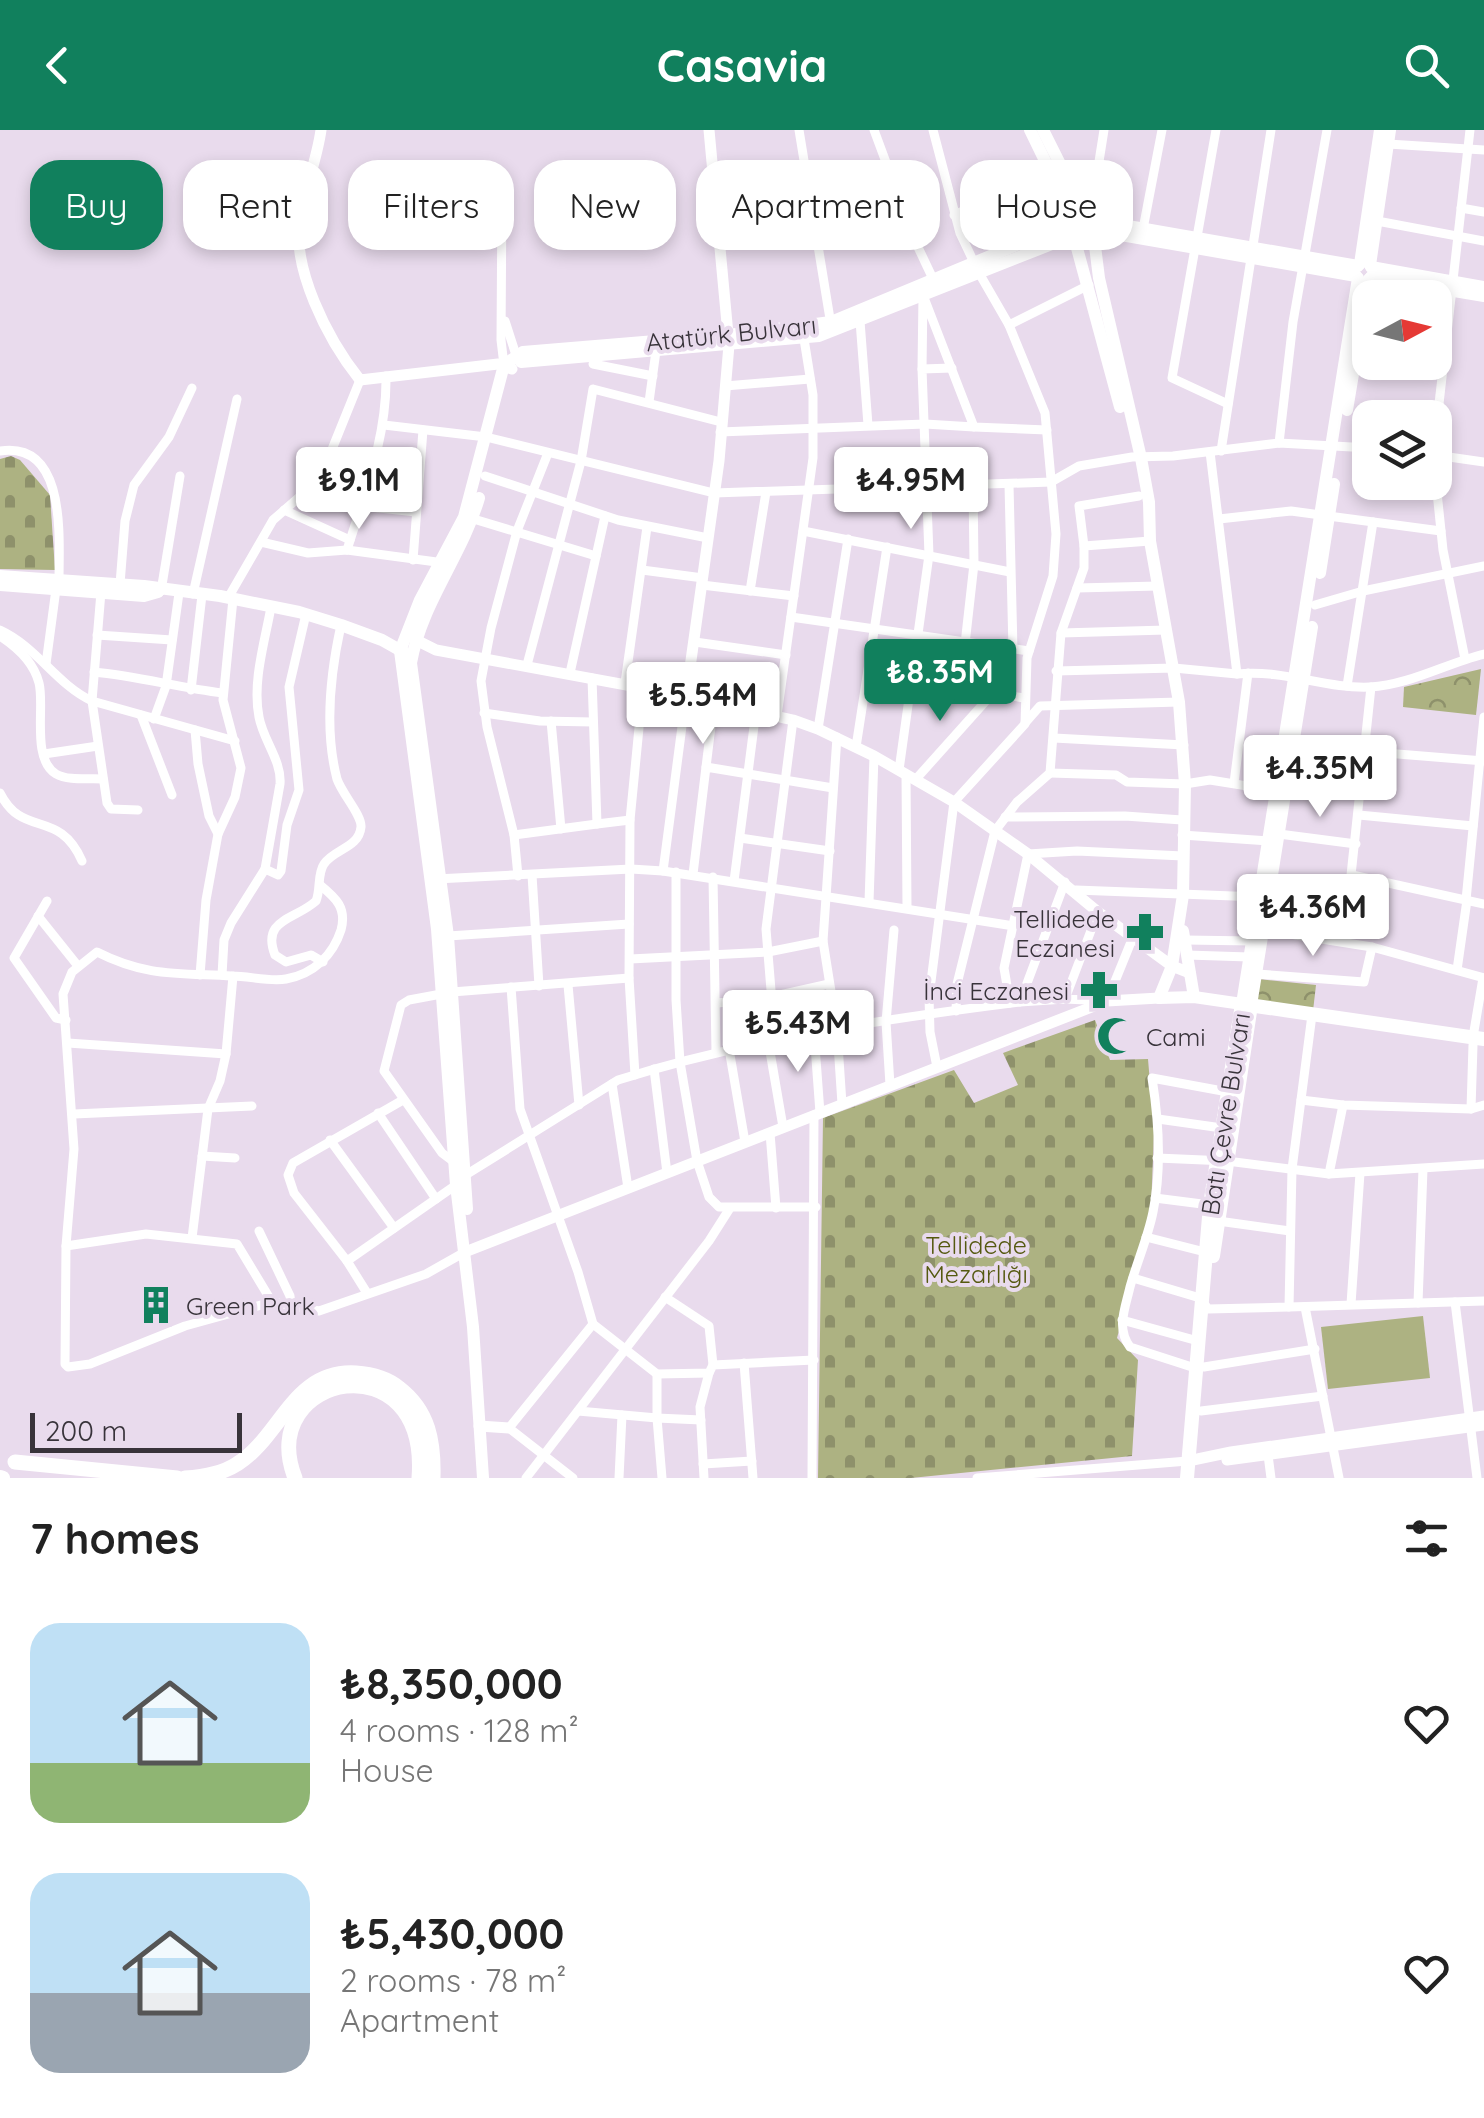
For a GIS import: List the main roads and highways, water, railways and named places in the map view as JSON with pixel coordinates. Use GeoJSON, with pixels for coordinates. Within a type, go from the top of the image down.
{"type":"FeatureCollection","features":[{"type":"Feature","properties":{"kind":"highway"},"geometry":{"type":"LineString","coordinates":[[185,1478],[210,1475],[238,1464],[251,1454],[299,1394],[321,1379],[351,1372],[383,1379],[410,1396],[429,1428],[432,1478]]}},
{"type":"Feature","properties":{"kind":"highway"},"geometry":{"type":"LineString","coordinates":[[295,1478],[287,1448],[296,1417],[313,1398],[331,1388],[355,1385],[384,1392],[406,1409],[417,1432],[419,1478]]}},
{"type":"Feature","properties":{"kind":"highway"},"geometry":{"type":"LineString","coordinates":[[7,1462],[177,1478]]}},
{"type":"Feature","properties":{"kind":"main road"},"geometry":{"type":"LineString","coordinates":[[1030,130],[1046,160]]}},
{"type":"Feature","properties":{"kind":"main road"},"geometry":{"type":"LineString","coordinates":[[1042,130],[1058,160]]}},
{"type":"Feature","properties":{"kind":"main road"},"geometry":{"type":"LineString","coordinates":[[1364,272],[1380,130]]}},
{"type":"Feature","properties":{"kind":"main road"},"geometry":{"type":"LineString","coordinates":[[1364,272],[1377,221],[1389,137]]}},
{"type":"Feature","properties":{"kind":"main road","name":"Atatürk Bulvarı"},"geometry":{"type":"LineString","coordinates":[[1133,227],[1194,243]]}},
{"type":"Feature","properties":{"kind":"main road","name":"Atatürk Bulvarı"},"geometry":{"type":"LineString","coordinates":[[1133,235],[1454,286],[1484,286]]}},
{"type":"Feature","properties":{"kind":"main road","name":"Atatürk Bulvarı"},"geometry":{"type":"LineString","coordinates":[[977,269],[1015,250]]}},
{"type":"Feature","properties":{"kind":"main road","name":"Atatürk Bulvarı"},"geometry":{"type":"LineString","coordinates":[[511,363],[594,360],[728,340],[804,338],[1033,250]]}},
{"type":"Feature","properties":{"kind":"main road"},"geometry":{"type":"LineString","coordinates":[[1077,250],[1149,502],[1149,533]]}},
{"type":"Feature","properties":{"kind":"main road"},"geometry":{"type":"LineString","coordinates":[[1095,250],[1137,457],[1139,496],[1174,668],[1184,744],[1181,918],[1172,966],[1159,998],[1479,1042]]}},
{"type":"Feature","properties":{"kind":"main road","name":"Batı Çevre Bulvarı"},"geometry":{"type":"LineString","coordinates":[[1187,1478],[1201,1410],[1198,1341],[1218,1222],[1222,1128],[1246,1008],[1257,974],[1281,791],[1364,272]]}},
{"type":"Feature","properties":{"kind":"main road","name":"Atatürk Bulvarı"},"geometry":{"type":"LineString","coordinates":[[511,363],[832,327],[860,321],[923,295],[936,285]]}},
{"type":"Feature","properties":{"kind":"main road","name":"Atatürk Bulvarı"},"geometry":{"type":"LineString","coordinates":[[1454,286],[1484,296]]}},
{"type":"Feature","properties":{"kind":"main road"},"geometry":{"type":"LineString","coordinates":[[468,518],[511,363]]}},
{"type":"Feature","properties":{"kind":"main road"},"geometry":{"type":"LineString","coordinates":[[483,1478],[447,993],[408,646],[485,476],[490,438]]}},
{"type":"Feature","properties":{"kind":"main road","name":"Batı Çevre Bulvarı"},"geometry":{"type":"LineString","coordinates":[[1300,676],[1315,605],[1325,515]]}},
{"type":"Feature","properties":{"kind":"main road"},"geometry":{"type":"LineString","coordinates":[[0,576],[101,592],[144,596],[161,591]]}},
{"type":"Feature","properties":{"kind":"main road"},"geometry":{"type":"LineString","coordinates":[[0,585],[120,584],[231,598],[306,614],[408,646]]}},
{"type":"Feature","properties":{"kind":"main road","name":"Batı Çevre Bulvarı"},"geometry":{"type":"LineString","coordinates":[[1196,1478],[1193,1461],[1204,1252],[1246,1008],[1259,897],[1274,838]]}},
{"type":"Feature","properties":{"kind":"main road"},"geometry":{"type":"LineString","coordinates":[[436,879],[448,936],[454,1162],[460,1181]]}},
{"type":"Feature","properties":{"kind":"main road"},"geometry":{"type":"LineString","coordinates":[[1181,918],[1195,1002]]}},
{"type":"Feature","properties":{"kind":"main road"},"geometry":{"type":"LineString","coordinates":[[7,1462],[96,1478]]}},
{"type":"Feature","properties":{"kind":"place","name":"Tellidede Eczanesi"},"geometry":{"type":"Point","coordinates":[1145,932]}},
{"type":"Feature","properties":{"kind":"place","name":"İnci Eczanesi"},"geometry":{"type":"Point","coordinates":[1099,990]}},
{"type":"Feature","properties":{"kind":"place","name":"Cami"},"geometry":{"type":"Point","coordinates":[1116,1036]}},
{"type":"Feature","properties":{"kind":"place","name":"Green Park"},"geometry":{"type":"Point","coordinates":[156,1305]}},
{"type":"Feature","properties":{"kind":"park label","name":"Tellidede Mezarlığı"},"geometry":{"type":"Point","coordinates":[976,1258]}}]}
